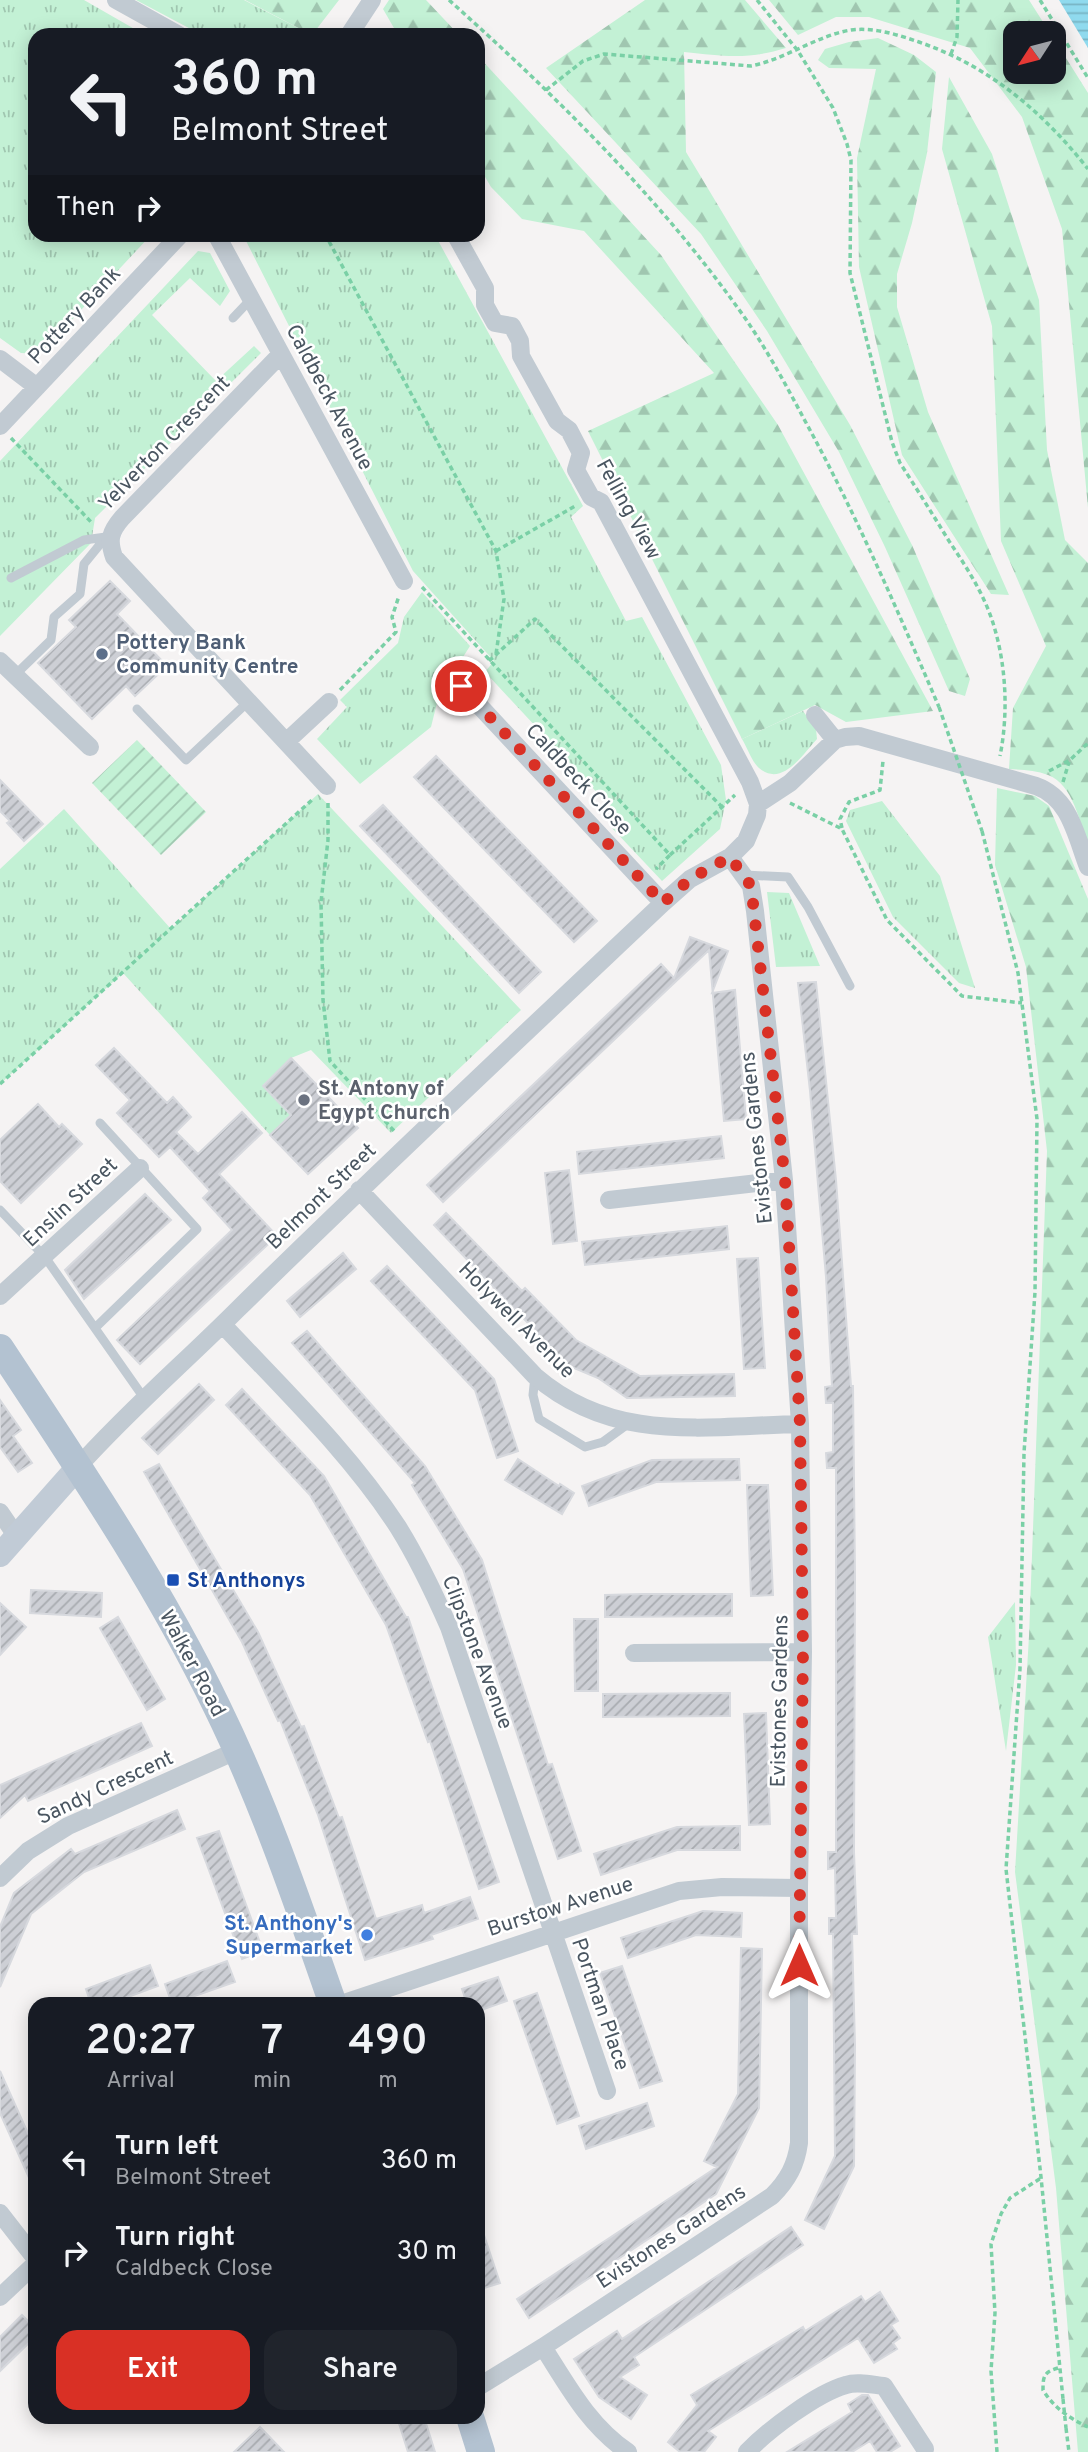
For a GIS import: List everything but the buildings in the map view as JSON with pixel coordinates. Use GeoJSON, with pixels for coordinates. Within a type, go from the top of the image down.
{"type":"FeatureCollection","features":[{"type":"Feature","properties":{"kind":"main road","name":"Walker Road"},"geometry":{"type":"LineString","coordinates":[[0,1348],[78,1467],[194,1661],[238,1751],[265,1816],[330,1997]]}},
{"type":"Feature","properties":{"kind":"main road"},"geometry":{"type":"LineString","coordinates":[[472,2424],[481,2452]]}},
{"type":"Feature","properties":{"kind":"street"},"geometry":{"type":"LineString","coordinates":[[116,0],[166,28]]}},
{"type":"Feature","properties":{"kind":"street"},"geometry":{"type":"LineString","coordinates":[[354,28],[372,0]]}},
{"type":"Feature","properties":{"kind":"street","name":"Pottery Bank"},"geometry":{"type":"LineString","coordinates":[[5,431],[37,387],[173,242]]}},
{"type":"Feature","properties":{"kind":"street","name":"Caldbeck Avenue"},"geometry":{"type":"LineString","coordinates":[[220,242],[404,581]]}},
{"type":"Feature","properties":{"kind":"street","name":"Felling View"},"geometry":{"type":"LineString","coordinates":[[459,242],[485,288],[485,305],[495,323],[512,326],[520,341],[521,356],[557,421],[569,430],[581,453],[576,470],[591,497],[601,502],[750,782],[766,800]]}},
{"type":"Feature","properties":{"kind":"street","name":"Yelverton Crescent"},"geometry":{"type":"LineString","coordinates":[[281,354],[121,518],[108,537],[114,556],[327,786]]}},
{"type":"Feature","properties":{"kind":"street"},"geometry":{"type":"LineString","coordinates":[[0,359],[37,387]]}},
{"type":"Feature","properties":{"kind":"street"},"geometry":{"type":"LineString","coordinates":[[0,661],[90,747]]}},
{"type":"Feature","properties":{"kind":"street","name":"Caldbeck Close"},"geometry":{"type":"LineString","coordinates":[[461,686],[663,903]]}},
{"type":"Feature","properties":{"kind":"street"},"geometry":{"type":"LineString","coordinates":[[287,741],[328,702]]}},
{"type":"Feature","properties":{"kind":"street"},"geometry":{"type":"LineString","coordinates":[[815,715],[835,740]]}},
{"type":"Feature","properties":{"kind":"street"},"geometry":{"type":"LineString","coordinates":[[730,857],[746,841],[766,800],[790,783],[835,740],[859,736],[1045,789],[1061,802],[1088,867]]}},
{"type":"Feature","properties":{"kind":"street","name":"Belmont Street"},"geometry":{"type":"LineString","coordinates":[[78,1467],[144,1398],[223,1325],[359,1190],[663,903],[690,879],[730,857]]}},
{"type":"Feature","properties":{"kind":"street","name":"Evistones Gardens"},"geometry":{"type":"LineString","coordinates":[[485,2383],[772,2196],[793,2169],[799,2143],[803,1652],[800,1424],[785,1180],[755,911],[751,886],[730,857]]}},
{"type":"Feature","properties":{"kind":"street","name":"Enslin Street"},"geometry":{"type":"LineString","coordinates":[[0,1297],[140,1168]]}},
{"type":"Feature","properties":{"kind":"street"},"geometry":{"type":"LineString","coordinates":[[609,1200],[785,1180]]}},
{"type":"Feature","properties":{"kind":"street","name":"Holywell Avenue"},"geometry":{"type":"LineString","coordinates":[[359,1190],[535,1376],[567,1401],[611,1419],[629,1423],[673,1426],[800,1424]]}},
{"type":"Feature","properties":{"kind":"street","name":"Clipstone Avenue"},"geometry":{"type":"LineString","coordinates":[[223,1325],[341,1450],[370,1488],[417,1560],[449,1627],[552,1932]]}},
{"type":"Feature","properties":{"kind":"street"},"geometry":{"type":"LineString","coordinates":[[8,1546],[78,1467]]}},
{"type":"Feature","properties":{"kind":"street"},"geometry":{"type":"LineString","coordinates":[[0,1512],[8,1546]]}},
{"type":"Feature","properties":{"kind":"street"},"geometry":{"type":"LineString","coordinates":[[634,1653],[803,1652]]}},
{"type":"Feature","properties":{"kind":"street","name":"Sandy Crescent"},"geometry":{"type":"LineString","coordinates":[[0,1878],[28,1851],[68,1826],[238,1751]]}},
{"type":"Feature","properties":{"kind":"street","name":"Burstow Avenue"},"geometry":{"type":"LineString","coordinates":[[362,1997],[679,1891],[722,1887],[799,1888]]}},
{"type":"Feature","properties":{"kind":"street","name":"Portman Place"},"geometry":{"type":"LineString","coordinates":[[552,1932],[607,2091]]}},
{"type":"Feature","properties":{"kind":"street"},"geometry":{"type":"LineString","coordinates":[[0,2213],[28,2249]]}},
{"type":"Feature","properties":{"kind":"street"},"geometry":{"type":"LineString","coordinates":[[0,2297],[28,2271]]}},
{"type":"Feature","properties":{"kind":"street"},"geometry":{"type":"LineString","coordinates":[[543,2347],[591,2420],[608,2439],[628,2452]]}},
{"type":"Feature","properties":{"kind":"street"},"geometry":{"type":"LineString","coordinates":[[747,2452],[810,2402],[848,2384],[884,2386],[925,2449]]}},
{"type":"Feature","properties":{"kind":"lane"},"geometry":{"type":"LineString","coordinates":[[233,318],[251,299]]}},
{"type":"Feature","properties":{"kind":"lane"},"geometry":{"type":"LineString","coordinates":[[11,578],[84,540],[108,537]]}},
{"type":"Feature","properties":{"kind":"lane"},"geometry":{"type":"LineString","coordinates":[[15,675],[51,640],[54,617],[80,593],[84,564],[108,537]]}},
{"type":"Feature","properties":{"kind":"lane"},"geometry":{"type":"LineString","coordinates":[[137,709],[187,760],[249,701]]}},
{"type":"Feature","properties":{"kind":"lane"},"geometry":{"type":"LineString","coordinates":[[743,875],[788,877],[808,907],[850,986]]}},
{"type":"Feature","properties":{"kind":"lane"},"geometry":{"type":"LineString","coordinates":[[95,1328],[197,1229],[100,1123]]}},
{"type":"Feature","properties":{"kind":"lane"},"geometry":{"type":"LineString","coordinates":[[0,1210],[45,1257],[144,1398]]}},
{"type":"Feature","properties":{"kind":"lane"},"geometry":{"type":"LineString","coordinates":[[535,1376],[533,1395],[539,1419],[585,1447],[603,1442],[629,1423]]}},
{"type":"Feature","properties":{"kind":"path"},"geometry":{"type":"LineString","coordinates":[[449,0],[479,28]]}},
{"type":"Feature","properties":{"kind":"path"},"geometry":{"type":"LineString","coordinates":[[757,0],[798,51],[833,108],[847,144],[851,160],[850,273],[896,454],[974,580],[997,638],[1005,712],[1004,738],[996,776]]}},
{"type":"Feature","properties":{"kind":"path"},"geometry":{"type":"LineString","coordinates":[[951,54],[957,37],[958,0]]}},
{"type":"Feature","properties":{"kind":"path"},"geometry":{"type":"LineString","coordinates":[[1040,0],[1088,78]]}},
{"type":"Feature","properties":{"kind":"path"},"geometry":{"type":"LineString","coordinates":[[546,90],[583,61],[604,54],[619,53],[742,66],[760,64],[851,30],[888,32],[970,63],[1019,97],[1063,139],[1088,169]]}},
{"type":"Feature","properties":{"kind":"path"},"geometry":{"type":"LineString","coordinates":[[485,33],[546,90],[664,212],[747,320],[836,478],[939,707],[982,831],[1018,973],[1037,1119],[1035,1292],[1024,1453],[1020,1670],[1006,1869],[1069,2452]]}},
{"type":"Feature","properties":{"kind":"path"},"geometry":{"type":"LineString","coordinates":[[329,242],[496,551],[504,599],[496,654]]}},
{"type":"Feature","properties":{"kind":"path"},"geometry":{"type":"LineString","coordinates":[[5,431],[108,537]]}},
{"type":"Feature","properties":{"kind":"path"},"geometry":{"type":"LineString","coordinates":[[496,551],[591,497]]}},
{"type":"Feature","properties":{"kind":"path"},"geometry":{"type":"LineString","coordinates":[[328,702],[396,632],[392,617],[404,581],[422,587],[670,855]]}},
{"type":"Feature","properties":{"kind":"path"},"geometry":{"type":"LineString","coordinates":[[488,661],[535,619],[722,807]]}},
{"type":"Feature","properties":{"kind":"path"},"geometry":{"type":"LineString","coordinates":[[884,742],[880,790],[849,802],[840,819],[842,829],[887,920],[962,996],[1022,1003]]}},
{"type":"Feature","properties":{"kind":"path"},"geometry":{"type":"LineString","coordinates":[[1070,761],[1088,743]]}},
{"type":"Feature","properties":{"kind":"path"},"geometry":{"type":"LineString","coordinates":[[644,882],[750,782]]}},
{"type":"Feature","properties":{"kind":"path"},"geometry":{"type":"LineString","coordinates":[[0,1084],[327,786]]}},
{"type":"Feature","properties":{"kind":"path"},"geometry":{"type":"LineString","coordinates":[[327,786],[328,840],[321,902],[323,1000],[330,1061],[407,1145]]}},
{"type":"Feature","properties":{"kind":"path"},"geometry":{"type":"LineString","coordinates":[[766,800],[842,829]]}},
{"type":"Feature","properties":{"kind":"path"},"geometry":{"type":"LineString","coordinates":[[997,2452],[990,2371],[995,2313],[991,2244],[1001,2214],[1010,2198],[1041,2177]]}},
{"type":"Feature","properties":{"kind":"path"},"geometry":{"type":"LineString","coordinates":[[1058,2368],[1043,2375],[1043,2390],[1056,2408],[1088,2427]]}},
{"type":"Feature","properties":{"kind":"green space"},"geometry":{"type":"Polygon","coordinates":[[[0,0],[84,0],[133,28],[28,28],[28,242],[144,242],[40,354],[21,353],[0,338],[0,0]]]}},
{"type":"Feature","properties":{"kind":"green space"},"geometry":{"type":"Polygon","coordinates":[[[136,0],[244,0],[298,28],[189,28],[136,0]]]}},
{"type":"Feature","properties":{"kind":"green space"},"geometry":{"type":"Polygon","coordinates":[[[245,0],[339,0],[317,28],[299,28],[245,0]]]}},
{"type":"Feature","properties":{"kind":"green space"},"geometry":{"type":"Polygon","coordinates":[[[389,0],[426,0],[452,28],[394,28],[383,9],[389,0]]]}},
{"type":"Feature","properties":{"kind":"green space"},"geometry":{"type":"Polygon","coordinates":[[[645,0],[745,0],[786,48],[747,56],[684,52],[686,152],[850,425],[912,545],[970,679],[965,696],[949,691],[839,452],[767,331],[701,234],[546,68],[645,0]]]}},
{"type":"Feature","properties":{"kind":"green space"},"geometry":{"type":"Polygon","coordinates":[[[769,0],[1029,0],[1042,21],[1003,21],[1003,84],[1066,84],[1066,58],[1088,93],[1088,508],[1062,229],[1022,117],[970,48],[869,17],[836,17],[798,35],[769,0]]]}},
{"type":"Feature","properties":{"kind":"green space"},"geometry":{"type":"Polygon","coordinates":[[[878,38],[914,55],[936,72],[927,153],[912,223],[897,274],[897,307],[928,412],[1009,595],[991,594],[902,455],[859,267],[857,158],[876,69],[829,68],[818,60],[825,49],[878,38]]]}},
{"type":"Feature","properties":{"kind":"green space"},"geometry":{"type":"Polygon","coordinates":[[[485,64],[661,255],[778,425],[933,711],[846,722],[815,705],[742,739],[588,431],[714,373],[584,231],[522,219],[491,187],[485,177],[485,64]]]}},
{"type":"Feature","properties":{"kind":"green space"},"geometry":{"type":"Polygon","coordinates":[[[949,77],[992,154],[1039,300],[1047,450],[1065,540],[1088,563],[1088,846],[1070,795],[1057,780],[1039,772],[1009,769],[1013,708],[1046,646],[1001,541],[992,326],[942,149],[949,77]]]}},
{"type":"Feature","properties":{"kind":"green space"},"geometry":{"type":"Polygon","coordinates":[[[247,242],[439,242],[583,506],[571,517],[626,621],[642,617],[721,765],[726,800],[720,829],[662,881],[612,828],[616,813],[485,672],[494,661],[413,571],[247,242]]]}},
{"type":"Feature","properties":{"kind":"green space"},"geometry":{"type":"Polygon","coordinates":[[[198,251],[210,253],[230,291],[220,306],[190,278],[152,315],[216,381],[254,346],[261,353],[95,518],[91,543],[0,636],[0,461],[198,251]]]}},
{"type":"Feature","properties":{"kind":"green space"},"geometry":{"type":"Polygon","coordinates":[[[422,592],[470,646],[439,695],[431,727],[360,784],[317,739],[347,707],[340,700],[398,643],[404,617],[422,592]]]}},
{"type":"Feature","properties":{"kind":"green space"},"geometry":{"type":"Polygon","coordinates":[[[803,711],[816,729],[817,739],[799,760],[784,772],[768,773],[759,768],[742,739],[803,711]]]}},
{"type":"Feature","properties":{"kind":"green space"},"geometry":{"type":"Polygon","coordinates":[[[137,740],[206,812],[161,855],[92,783],[137,740]]]}},
{"type":"Feature","properties":{"kind":"green space"},"geometry":{"type":"Polygon","coordinates":[[[997,788],[1035,796],[1049,806],[1088,899],[1088,2452],[1078,2452],[1056,2188],[1015,1872],[1029,1636],[1047,1151],[1026,967],[995,865],[997,788]]]}},
{"type":"Feature","properties":{"kind":"green space"},"geometry":{"type":"Polygon","coordinates":[[[318,794],[521,1010],[391,1133],[311,1050],[291,1058],[263,1085],[291,1115],[270,1135],[123,973],[0,1084],[0,869],[64,809],[171,929],[318,794]]]}},
{"type":"Feature","properties":{"kind":"green space"},"geometry":{"type":"Polygon","coordinates":[[[882,801],[940,876],[975,988],[959,983],[893,917],[846,821],[850,810],[882,801]]]}},
{"type":"Feature","properties":{"kind":"green space"},"geometry":{"type":"Polygon","coordinates":[[[767,892],[789,893],[820,966],[776,967],[767,892]]]}},
{"type":"Feature","properties":{"kind":"green space"},"geometry":{"type":"Polygon","coordinates":[[[1015,1602],[1016,1665],[1006,1751],[988,1637],[1015,1602]]]}},
{"type":"Feature","properties":{"kind":"water"},"geometry":{"type":"Polygon","coordinates":[[[1059,0],[1088,0],[1088,48],[1059,0]]]}},
{"type":"Feature","properties":{"kind":"place","name":"Pottery Bank Community Centre"},"geometry":{"type":"Point","coordinates":[102,654]}},
{"type":"Feature","properties":{"kind":"place","name":"St. Antony of Egypt Church"},"geometry":{"type":"Point","coordinates":[304,1100]}},
{"type":"Feature","properties":{"kind":"place","name":"St Anthonys"},"geometry":{"type":"Point","coordinates":[173,1580]}},
{"type":"Feature","properties":{"kind":"place","name":"St. Anthony's Supermarket"},"geometry":{"type":"Point","coordinates":[367,1935]}},
{"type":"Feature","properties":{"kind":"route"},"geometry":{"type":"LineString","coordinates":[[461,686],[663,903],[690,879],[730,857],[751,886],[785,1180],[800,1424],[803,1652],[799,1965]]}}]}
